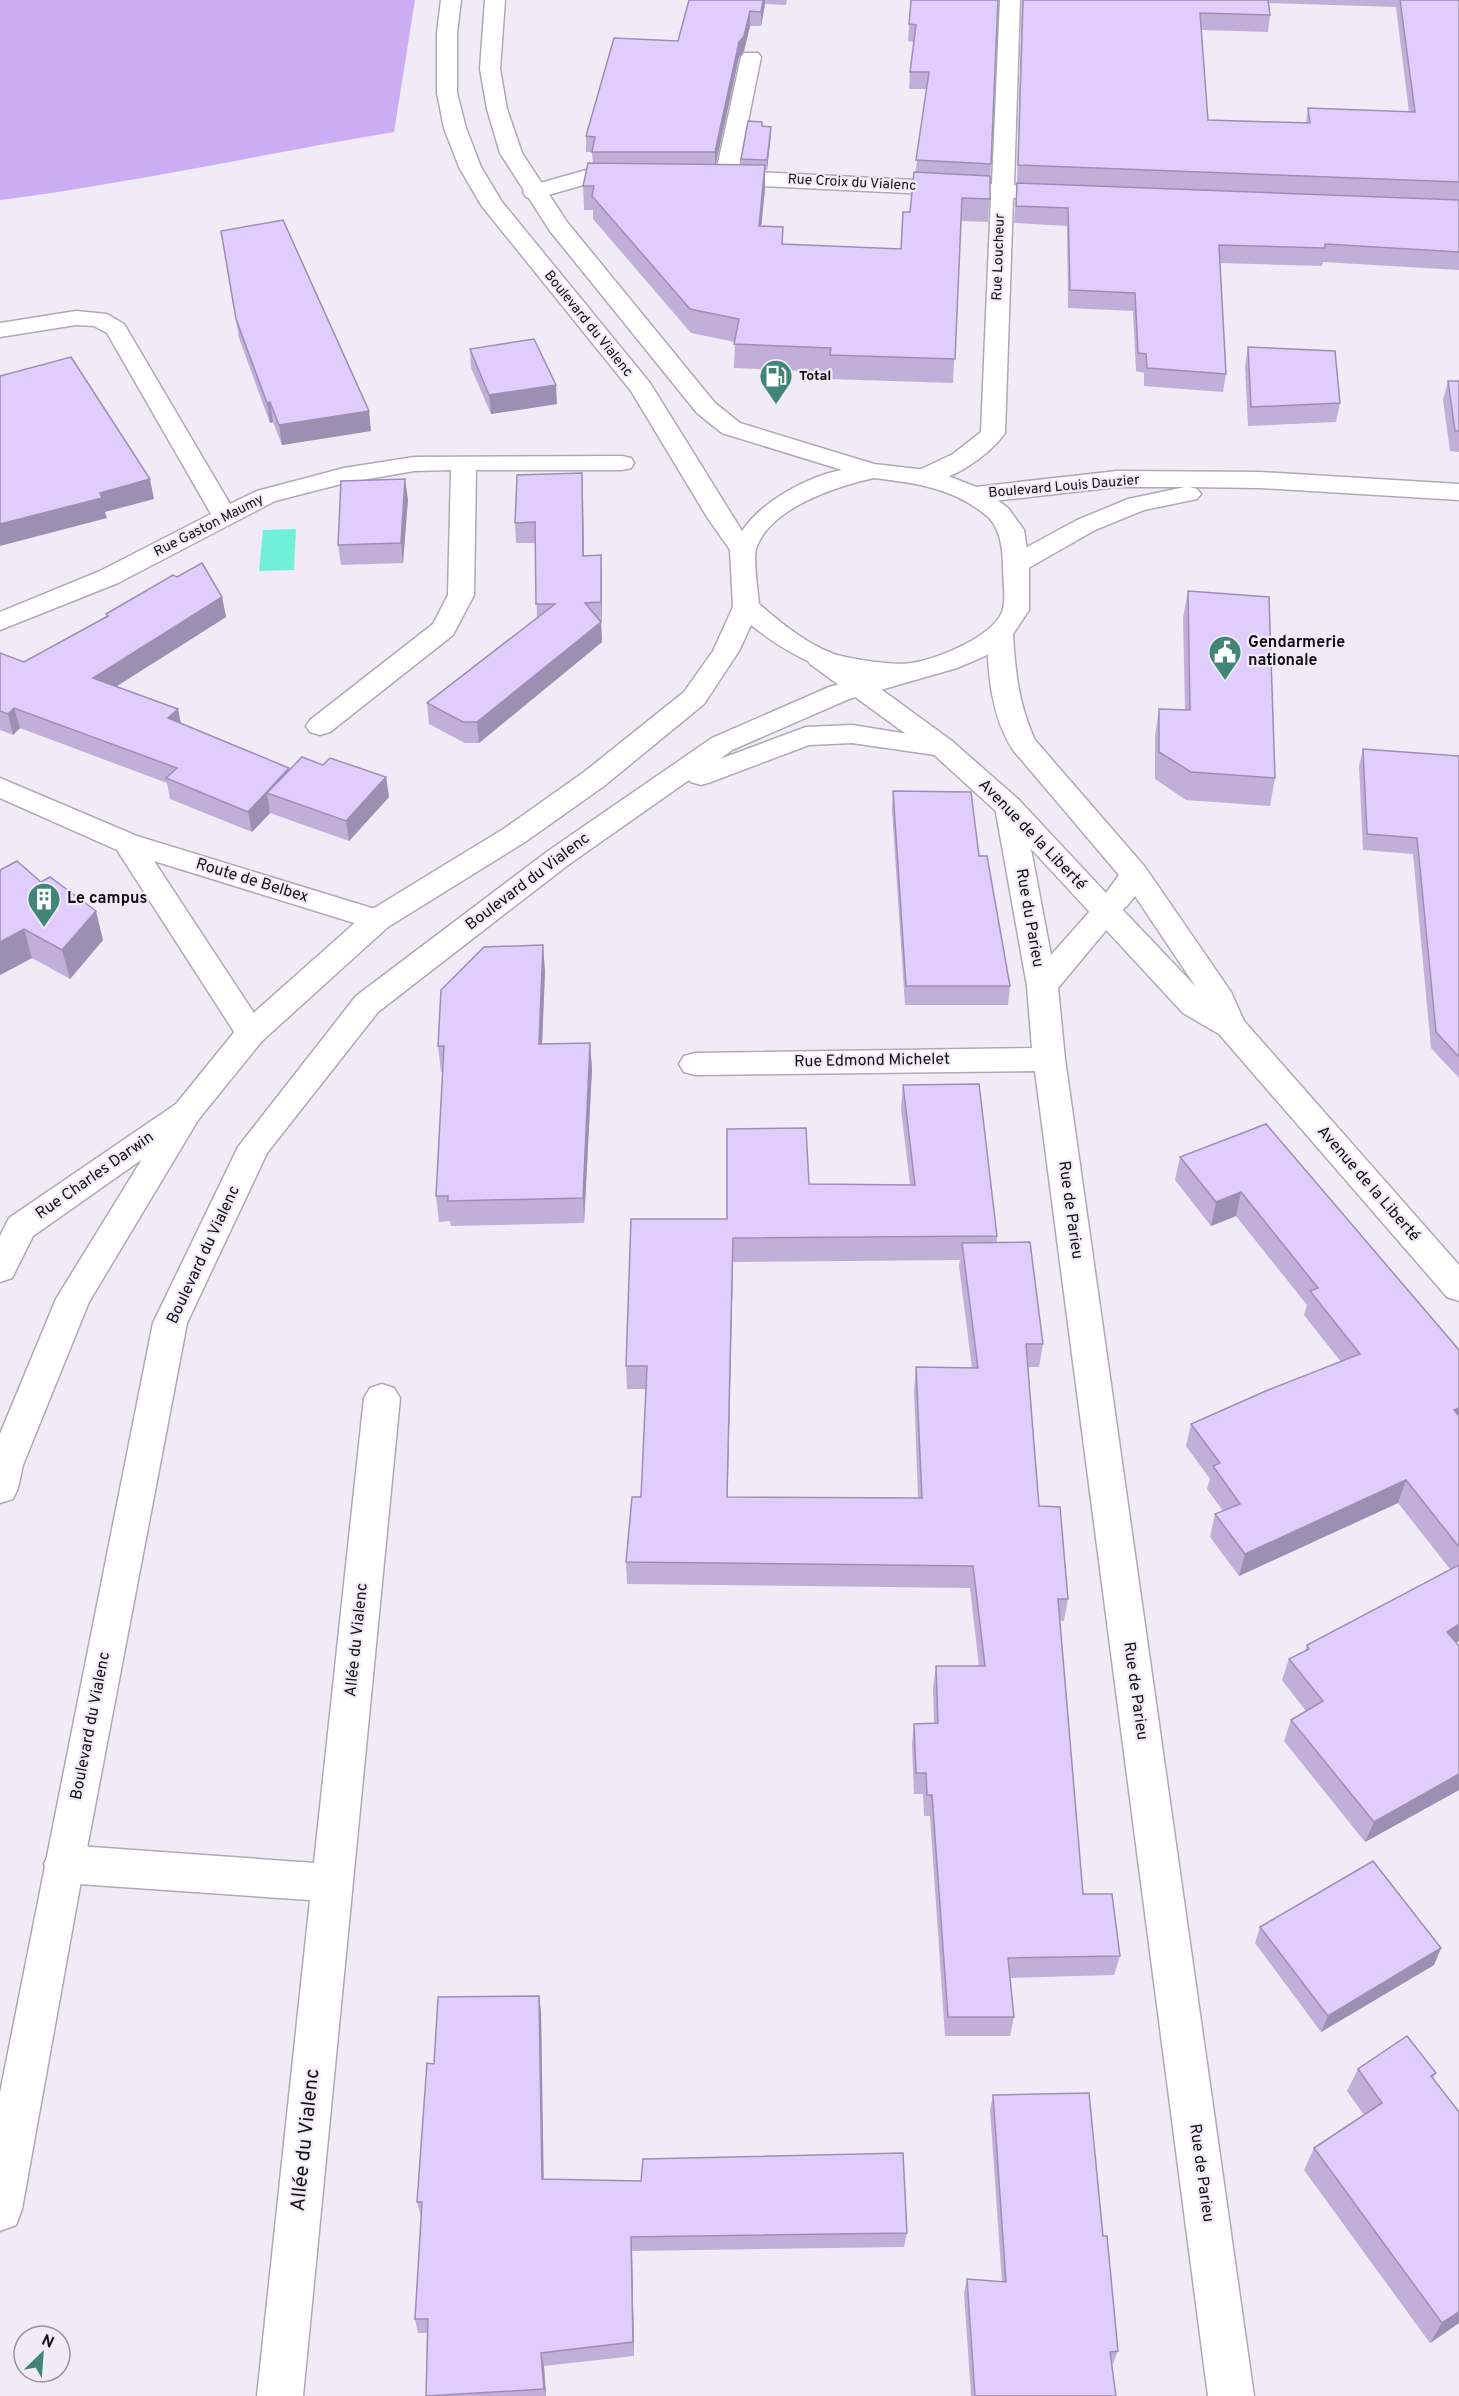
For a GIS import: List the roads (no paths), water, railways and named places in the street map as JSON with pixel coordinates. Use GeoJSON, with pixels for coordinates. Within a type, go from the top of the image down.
{"type":"FeatureCollection","features":[{"type":"Feature","properties":{"kind":"main road","name":"Boulevard du Vialenc"},"geometry":{"type":"LineString","coordinates":[[451,0],[447,33],[447,93],[455,128],[471,167],[492,206],[640,388],[743,550]]}},
{"type":"Feature","properties":{"kind":"main road"},"geometry":{"type":"LineString","coordinates":[[495,0],[490,69],[496,109],[511,153],[558,226],[699,399],[731,428],[873,471],[926,476],[975,495],[999,513],[1011,530],[1016,564],[1016,610],[1000,634]]}},
{"type":"Feature","properties":{"kind":"main road","name":"Rue Loucheur"},"geometry":{"type":"LineString","coordinates":[[926,476],[966,459],[982,447],[993,433],[1010,0]]}},
{"type":"Feature","properties":{"kind":"main road"},"geometry":{"type":"LineString","coordinates":[[726,177],[751,57]]}},
{"type":"Feature","properties":{"kind":"main road"},"geometry":{"type":"LineString","coordinates":[[534,192],[586,177],[656,177]]}},
{"type":"Feature","properties":{"kind":"main road","name":"Rue Croix du Vialenc"},"geometry":{"type":"LineString","coordinates":[[702,177],[1082,194]]}},
{"type":"Feature","properties":{"kind":"main road"},"geometry":{"type":"LineString","coordinates":[[0,330],[76,318],[99,320],[116,328],[225,517]]}},
{"type":"Feature","properties":{"kind":"main road"},"geometry":{"type":"LineString","coordinates":[[320,726],[444,629],[461,595],[464,462]]}},
{"type":"Feature","properties":{"kind":"main road","name":"Rue Gaston Maumy"},"geometry":{"type":"LineString","coordinates":[[0,622],[109,577],[266,496],[344,476],[414,464],[622,463]]}},
{"type":"Feature","properties":{"kind":"main road"},"geometry":{"type":"LineString","coordinates":[[0,1488],[5,1465],[73,1299],[187,1112],[251,1033],[377,920],[515,835],[594,779],[694,698],[726,651],[746,607],[743,550],[758,526],[778,506],[837,478],[873,471]]}},
{"type":"Feature","properties":{"kind":"main road","name":"Boulevard Louis Dauzier"},"geometry":{"type":"LineString","coordinates":[[975,495],[1117,479],[1260,480],[1459,492]]}},
{"type":"Feature","properties":{"kind":"main road","name":"Boulevard Louis Dauzier"},"geometry":{"type":"LineString","coordinates":[[1016,564],[1086,525],[1137,504],[1260,480]]}},
{"type":"Feature","properties":{"kind":"main road"},"geometry":{"type":"LineString","coordinates":[[746,607],[781,636],[820,658],[852,666],[908,672]]}},
{"type":"Feature","properties":{"kind":"main road","name":"Boulevard du Vialenc"},"geometry":{"type":"LineString","coordinates":[[0,2209],[64,1864],[170,1323],[254,1147],[368,1004],[558,858],[638,801],[722,744],[820,700],[947,662],[975,650],[1000,634]]}},
{"type":"Feature","properties":{"kind":"main road","name":"Avenue de la Liberté"},"geometry":{"type":"LineString","coordinates":[[1000,634],[1003,688],[1011,720],[1023,744],[1135,874],[1220,1000],[1230,1026]]}},
{"type":"Feature","properties":{"kind":"main road","name":"Avenue de la Liberté"},"geometry":{"type":"LineString","coordinates":[[820,658],[942,747],[1009,807],[1111,905],[1194,1005],[1230,1026],[1459,1288]]}},
{"type":"Feature","properties":{"kind":"main road"},"geometry":{"type":"LineString","coordinates":[[638,801],[806,736],[852,734],[942,747]]}},
{"type":"Feature","properties":{"kind":"main road","name":"Route de Belbex"},"geometry":{"type":"LineString","coordinates":[[0,787],[127,843],[377,920]]}},
{"type":"Feature","properties":{"kind":"main road","name":"Rue du Parieu"},"geometry":{"type":"LineString","coordinates":[[1009,807],[1042,986]]}},
{"type":"Feature","properties":{"kind":"main road"},"geometry":{"type":"LineString","coordinates":[[127,843],[251,1033]]}},
{"type":"Feature","properties":{"kind":"main road"},"geometry":{"type":"LineString","coordinates":[[1111,905],[1135,874]]}},
{"type":"Feature","properties":{"kind":"main road","name":"Rue du Parieu"},"geometry":{"type":"LineString","coordinates":[[1042,986],[1111,905]]}},
{"type":"Feature","properties":{"kind":"main road","name":"Rue de Parieu"},"geometry":{"type":"LineString","coordinates":[[1042,986],[1049,1059],[1232,2396]]}},
{"type":"Feature","properties":{"kind":"main road","name":"Rue Edmond Michelet"},"geometry":{"type":"LineString","coordinates":[[695,1064],[1049,1059]]}},
{"type":"Feature","properties":{"kind":"main road","name":"Rue Charles Darwin"},"geometry":{"type":"LineString","coordinates":[[10,1224],[187,1112]]}},
{"type":"Feature","properties":{"kind":"main road"},"geometry":{"type":"LineString","coordinates":[[0,1269],[10,1224]]}},
{"type":"Feature","properties":{"kind":"main road","name":"Allée du Vialenc"},"geometry":{"type":"LineString","coordinates":[[280,2396],[382,1398]]}},
{"type":"Feature","properties":{"kind":"main road"},"geometry":{"type":"LineString","coordinates":[[64,1864],[332,1883]]}},
{"type":"Feature","properties":{"kind":"place","name":"Total"},"geometry":{"type":"Point","coordinates":[776,405]}},
{"type":"Feature","properties":{"kind":"place","name":"Gendarmerie nationale"},"geometry":{"type":"Point","coordinates":[1225,681]}},
{"type":"Feature","properties":{"kind":"place","name":"Le campus"},"geometry":{"type":"Point","coordinates":[44,928]}}]}
